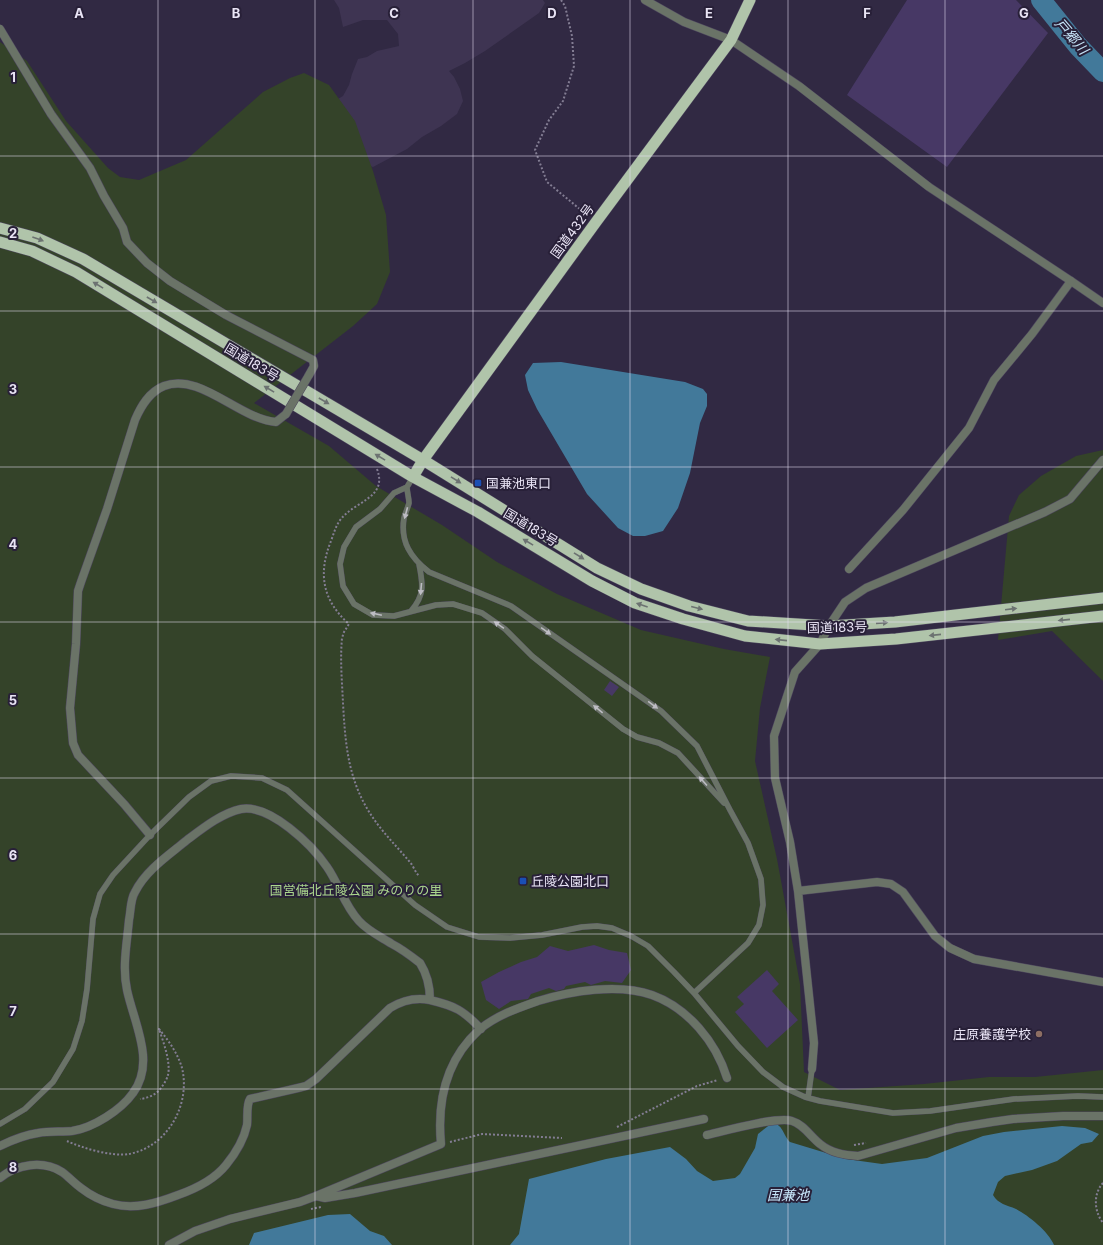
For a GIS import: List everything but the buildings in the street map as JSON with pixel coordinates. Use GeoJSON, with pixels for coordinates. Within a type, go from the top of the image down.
{"type":"FeatureCollection","features":[{"type":"Feature","properties":{"kind":"highway","name":"国道432号"},"geometry":{"type":"LineString","coordinates":[[413,477],[423,460],[596,222],[731,40],[750,0]]}},
{"type":"Feature","properties":{"kind":"highway","name":"国道183号"},"geometry":{"type":"LineString","coordinates":[[0,228],[37,238],[83,259],[423,460],[597,568],[641,589],[689,606],[748,620],[829,626],[895,622],[1103,598]]}},
{"type":"Feature","properties":{"kind":"highway","name":"国道183号"},"geometry":{"type":"LineString","coordinates":[[0,242],[32,251],[76,272],[413,477],[478,512],[592,581],[635,603],[683,619],[745,636],[820,644],[896,639],[1103,616]]}},
{"type":"Feature","properties":{"kind":"street"},"geometry":{"type":"LineString","coordinates":[[645,0],[684,22],[731,40],[799,86],[930,187],[1103,303]]}},
{"type":"Feature","properties":{"kind":"street"},"geometry":{"type":"LineString","coordinates":[[0,29],[51,114],[90,168],[104,196],[123,228],[127,242],[147,263],[170,282],[226,315],[312,360],[314,366],[286,414],[276,422],[247,413],[199,388],[188,384],[178,383],[169,384],[153,393],[145,400],[139,409],[135,420],[107,509],[78,591],[76,644],[70,708],[73,743],[78,755],[124,804],[150,835]]}},
{"type":"Feature","properties":{"kind":"street"},"geometry":{"type":"LineString","coordinates":[[849,569],[903,510],[969,428],[994,380],[1032,334],[1071,281]]}},
{"type":"Feature","properties":{"kind":"street"},"geometry":{"type":"LineString","coordinates":[[812,1069],[814,1043],[798,891],[790,842],[775,778],[774,736],[795,672],[820,644],[829,626],[845,602],[866,588],[1045,512],[1070,499],[1103,460]]}},
{"type":"Feature","properties":{"kind":"street"},"geometry":{"type":"LineString","coordinates":[[0,1146],[38,1133],[72,1131],[84,1128],[116,1109],[130,1097],[142,1079],[143,1064],[142,1041],[127,990],[125,971],[132,898],[140,883],[158,864],[204,828],[232,811],[253,809],[266,813],[289,828],[313,850],[328,868],[349,908],[360,922],[420,962],[430,990],[430,1000]]}},
{"type":"Feature","properties":{"kind":"street"},"geometry":{"type":"LineString","coordinates":[[798,891],[877,882],[891,884],[903,892],[935,936],[950,948],[974,959],[1103,982]]}},
{"type":"Feature","properties":{"kind":"street"},"geometry":{"type":"LineString","coordinates":[[169,1245],[195,1231],[230,1220],[300,1202],[441,1144],[441,1096],[447,1078],[462,1051],[481,1028],[502,1015],[550,998],[581,991],[624,990],[652,995],[661,999],[678,1009],[705,1035],[723,1065],[727,1078]]}},
{"type":"Feature","properties":{"kind":"street"},"geometry":{"type":"LineString","coordinates":[[0,1178],[12,1170],[32,1164],[62,1172],[82,1189],[99,1199],[112,1204],[123,1206],[143,1206],[189,1191],[201,1185],[220,1171],[234,1154],[244,1135],[248,1115],[248,1102],[250,1099],[306,1086],[323,1074],[390,1008],[400,1002],[409,999],[430,1000],[452,1006],[462,1010],[481,1028]]}},
{"type":"Feature","properties":{"kind":"street"},"geometry":{"type":"LineString","coordinates":[[707,1135],[775,1120],[791,1120],[800,1125],[822,1146],[832,1151],[858,1156],[963,1127],[1013,1119],[1064,1116],[1103,1116]]}},
{"type":"Feature","properties":{"kind":"street"},"geometry":{"type":"LineString","coordinates":[[316,1196],[326,1198],[348,1194],[704,1119]]}},
{"type":"Feature","properties":{"kind":"lane"},"geometry":{"type":"LineString","coordinates":[[413,477],[407,487],[394,493],[380,510],[356,527],[344,547],[340,564],[342,586],[354,604],[373,615],[394,616],[436,605],[453,604],[482,613],[505,629],[532,656],[623,729],[637,737],[659,743],[678,753],[730,810]]}},
{"type":"Feature","properties":{"kind":"lane"},"geometry":{"type":"LineString","coordinates":[[407,487],[409,502],[404,516],[403,526],[406,546],[418,564],[429,572],[511,606],[661,711],[698,746],[748,843],[761,878],[763,905],[759,925],[748,943],[694,993]]}},
{"type":"Feature","properties":{"kind":"lane"},"geometry":{"type":"LineString","coordinates":[[411,611],[418,603],[422,594],[422,584],[418,564]]}},
{"type":"Feature","properties":{"kind":"lane"},"geometry":{"type":"LineString","coordinates":[[0,1124],[25,1109],[53,1082],[73,1049],[82,1021],[87,989],[93,919],[100,894],[113,875],[150,835],[189,797],[212,781],[231,776],[262,778],[287,790],[416,905],[447,927],[479,937],[510,938],[542,935],[582,927],[597,926],[612,928],[631,936],[648,946],[694,993],[738,1046],[763,1072],[783,1087],[808,1098],[893,1113],[930,1111],[1014,1099],[1078,1096],[1103,1097]]}},
{"type":"Feature","properties":{"kind":"lane"},"geometry":{"type":"LineString","coordinates":[[808,1098],[812,1069]]}},
{"type":"Feature","properties":{"kind":"path"},"geometry":{"type":"LineString","coordinates":[[561,0],[565,6],[572,36],[574,66],[563,100],[550,120],[536,150],[547,182],[596,222]]}},
{"type":"Feature","properties":{"kind":"path"},"geometry":{"type":"LineString","coordinates":[[374,465],[380,476],[377,490],[367,500],[347,513],[338,523],[325,557],[324,575],[326,589],[331,602],[337,612],[349,624],[342,638],[342,689],[346,749],[355,786],[364,804],[379,827],[411,862],[419,876]]}},
{"type":"Feature","properties":{"kind":"path"},"geometry":{"type":"LineString","coordinates":[[55,1132],[63,1139],[81,1146],[121,1154],[129,1154],[146,1149],[167,1132],[177,1117],[180,1109],[184,1088],[184,1077],[178,1058],[159,1029],[167,1056],[168,1076],[154,1095],[141,1099],[130,1097]]}},
{"type":"Feature","properties":{"kind":"path"},"geometry":{"type":"LineString","coordinates":[[613,1129],[697,1086],[727,1078]]}},
{"type":"Feature","properties":{"kind":"path"},"geometry":{"type":"LineString","coordinates":[[441,1144],[482,1134],[566,1139]]}},
{"type":"Feature","properties":{"kind":"path"},"geometry":{"type":"LineString","coordinates":[[849,1145],[871,1141]]}},
{"type":"Feature","properties":{"kind":"path"},"geometry":{"type":"LineString","coordinates":[[1103,1183],[1097,1190],[1096,1203],[1098,1213],[1103,1222]]}},
{"type":"Feature","properties":{"kind":"path"},"geometry":{"type":"LineString","coordinates":[[307,1210],[323,1207]]}},
{"type":"Feature","properties":{"kind":"shaded area"},"geometry":{"type":"Polygon","coordinates":[[[334,0],[543,0],[545,3],[539,13],[485,51],[449,71],[460,89],[463,101],[457,114],[441,126],[422,137],[407,149],[373,167],[364,164],[326,106],[343,96],[349,85],[358,59],[367,57],[377,51],[399,46],[398,34],[387,20],[363,20],[343,27],[339,8],[334,0]]]}},
{"type":"Feature","properties":{"kind":"green space","name":"国営備北丘陵公園 みのりの里"},"geometry":{"type":"Polygon","coordinates":[[[0,42],[27,61],[66,121],[108,168],[120,177],[139,180],[186,160],[263,92],[290,78],[304,73],[329,85],[355,121],[373,171],[386,215],[390,272],[377,304],[353,326],[254,403],[329,446],[376,486],[442,525],[497,562],[557,594],[641,630],[724,649],[770,657],[760,708],[755,761],[777,859],[800,984],[804,1072],[840,1090],[924,1084],[989,1077],[1035,1077],[1103,1070],[1103,1245],[0,1245],[0,42]]]}},
{"type":"Feature","properties":{"kind":"green space"},"geometry":{"type":"Polygon","coordinates":[[[1103,450],[1103,681],[1052,631],[998,640],[1009,516],[1019,495],[1041,476],[1076,456],[1103,450]]]}},
{"type":"Feature","properties":{"kind":"water"},"geometry":{"type":"Polygon","coordinates":[[[561,362],[685,382],[703,389],[707,394],[707,406],[700,423],[690,473],[678,508],[663,531],[645,536],[633,536],[618,528],[587,494],[537,409],[528,390],[525,375],[533,363],[561,362]]]}},
{"type":"Feature","properties":{"kind":"water","name":"国兼池"},"geometry":{"type":"Polygon","coordinates":[[[772,1123],[781,1128],[790,1142],[846,1159],[882,1164],[927,1158],[983,1136],[1004,1132],[1062,1126],[1085,1128],[1099,1134],[1092,1142],[1081,1144],[1057,1161],[1032,1170],[1005,1176],[998,1182],[993,1195],[995,1198],[1027,1216],[1043,1229],[1054,1245],[510,1245],[519,1234],[529,1179],[606,1159],[670,1147],[686,1159],[697,1171],[713,1181],[735,1178],[740,1174],[755,1148],[758,1134],[772,1123]]]}},
{"type":"Feature","properties":{"kind":"water"},"geometry":{"type":"Polygon","coordinates":[[[350,1214],[370,1231],[384,1236],[392,1245],[249,1245],[254,1233],[328,1215],[350,1214]]]}},
{"type":"Feature","properties":{"kind":"waterway","name":"戸郷川"},"geometry":{"type":"LineString","coordinates":[[1041,0],[1078,46],[1103,72]]}},
{"type":"Feature","properties":{"kind":"place","name":"国兼池東口"},"geometry":{"type":"Point","coordinates":[478,483]}},
{"type":"Feature","properties":{"kind":"place","name":"丘陵公園北口"},"geometry":{"type":"Point","coordinates":[523,881]}},
{"type":"Feature","properties":{"kind":"place","name":"庄原養護学校"},"geometry":{"type":"Point","coordinates":[1039,1034]}}]}
